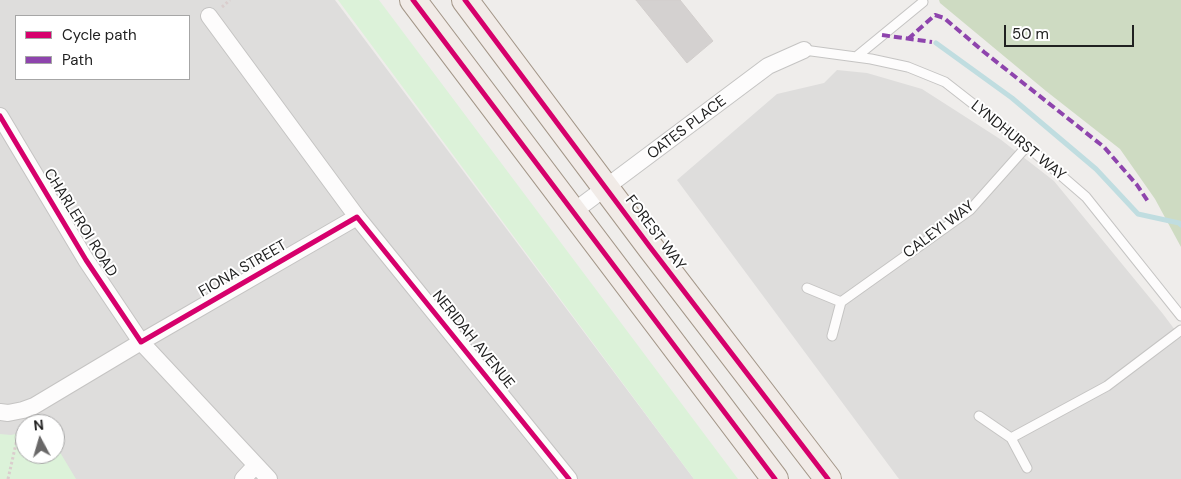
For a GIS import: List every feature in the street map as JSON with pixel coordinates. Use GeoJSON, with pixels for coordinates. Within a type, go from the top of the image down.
{"type":"FeatureCollection","features":[{"type":"Feature","properties":{"kind":"main road"},"geometry":{"type":"LineString","coordinates":[[413,0],[775,479]]}},
{"type":"Feature","properties":{"kind":"main road","name":"FOREST WAY"},"geometry":{"type":"LineString","coordinates":[[465,0],[828,479]]}},
{"type":"Feature","properties":{"kind":"street","name":"NERIDAH AVENUE"},"geometry":{"type":"LineString","coordinates":[[209,16],[357,217],[570,479]]}},
{"type":"Feature","properties":{"kind":"street","name":"OATES PLACE"},"geometry":{"type":"LineString","coordinates":[[574,212],[768,66],[804,50]]}},
{"type":"Feature","properties":{"kind":"street","name":"CHARLEROI ROAD"},"geometry":{"type":"LineString","coordinates":[[0,116],[86,260],[141,342],[269,479]]}},
{"type":"Feature","properties":{"kind":"street","name":"FIONA STREET"},"geometry":{"type":"LineString","coordinates":[[0,412],[8,413],[34,406],[357,217]]}},
{"type":"Feature","properties":{"kind":"street"},"geometry":{"type":"LineString","coordinates":[[243,479],[256,466]]}},
{"type":"Feature","properties":{"kind":"lane"},"geometry":{"type":"LineString","coordinates":[[856,57],[923,2]]}},
{"type":"Feature","properties":{"kind":"lane","name":"LYNDHURST WAY"},"geometry":{"type":"LineString","coordinates":[[804,50],[871,59],[908,67],[945,82],[1027,146],[1086,197],[1181,316]]}},
{"type":"Feature","properties":{"kind":"lane","name":"CALEYI WAY"},"geometry":{"type":"LineString","coordinates":[[841,302],[970,210],[1027,146]]}},
{"type":"Feature","properties":{"kind":"lane"},"geometry":{"type":"LineString","coordinates":[[807,288],[841,302],[832,336]]}},
{"type":"Feature","properties":{"kind":"lane"},"geometry":{"type":"LineString","coordinates":[[1011,438],[1107,386],[1181,330]]}},
{"type":"Feature","properties":{"kind":"lane"},"geometry":{"type":"LineString","coordinates":[[979,416],[1011,438],[1027,468]]}},
{"type":"Feature","properties":{"kind":"path"},"geometry":{"type":"LineString","coordinates":[[8,479],[23,410]]}},
{"type":"Feature","properties":{"kind":"shaded area"},"geometry":{"type":"Polygon","coordinates":[[[0,0],[335,0],[694,479],[0,479],[0,0]]]}},
{"type":"Feature","properties":{"kind":"shaded area"},"geometry":{"type":"Polygon","coordinates":[[[837,70],[867,73],[922,89],[1000,139],[1054,181],[1181,338],[1181,479],[899,479],[677,180],[777,94],[824,83],[837,70]]]}},
{"type":"Feature","properties":{"kind":"green space"},"geometry":{"type":"Polygon","coordinates":[[[338,0],[379,0],[738,479],[694,479],[338,0]]]}},
{"type":"Feature","properties":{"kind":"green space"},"geometry":{"type":"Polygon","coordinates":[[[939,0],[1181,0],[1181,247],[1155,199],[1120,149],[1046,91],[940,3],[939,0]]]}},
{"type":"Feature","properties":{"kind":"green space"},"geometry":{"type":"Polygon","coordinates":[[[0,434],[15,434],[15,464],[65,464],[65,461],[76,479],[0,479],[0,434]]]}},
{"type":"Feature","properties":{"kind":"building"},"geometry":{"type":"Polygon","coordinates":[[[636,0],[680,0],[713,41],[687,63],[636,0]]]}},
{"type":"Feature","properties":{"kind":"waterway"},"geometry":{"type":"LineString","coordinates":[[936,43],[1012,98],[1096,169],[1138,214],[1181,225]]}},
{"type":"Feature","properties":{"kind":"marked path"},"geometry":{"type":"LineString","coordinates":[[908,39],[935,15],[944,18],[1104,147],[1137,185],[1149,203]]}},
{"type":"Feature","properties":{"kind":"marked path"},"geometry":{"type":"LineString","coordinates":[[882,35],[932,42]]}},
{"type":"Feature","properties":{"kind":"cycle path"},"geometry":{"type":"LineString","coordinates":[[413,0],[775,479]]}},
{"type":"Feature","properties":{"kind":"cycle path"},"geometry":{"type":"LineString","coordinates":[[465,0],[650,247],[828,479]]}},
{"type":"Feature","properties":{"kind":"cycle path"},"geometry":{"type":"LineString","coordinates":[[0,116],[86,260],[141,342],[357,217],[569,479]]}}]}
